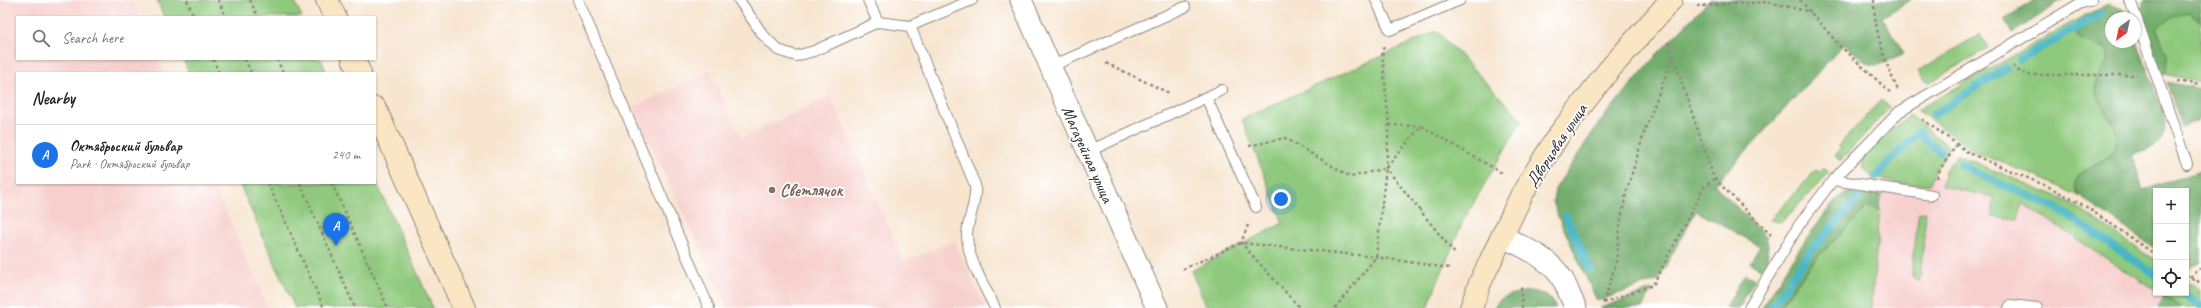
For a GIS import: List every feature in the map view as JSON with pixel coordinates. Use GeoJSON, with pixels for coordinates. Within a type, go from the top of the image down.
{"type":"FeatureCollection","features":[{"type":"Feature","properties":{"kind":"main road"},"geometry":{"type":"LineString","coordinates":[[327,0],[335,16]]}},
{"type":"Feature","properties":{"kind":"main road","name":"Дворцовая улица"},"geometry":{"type":"LineString","coordinates":[[1471,308],[1480,283],[1522,194],[1558,136],[1608,71],[1671,0]]}},
{"type":"Feature","properties":{"kind":"main road"},"geometry":{"type":"LineString","coordinates":[[354,60],[360,72]]}},
{"type":"Feature","properties":{"kind":"main road"},"geometry":{"type":"LineString","coordinates":[[376,110],[464,308]]}},
{"type":"Feature","properties":{"kind":"street","name":"Магазейная улица"},"geometry":{"type":"LineString","coordinates":[[1020,0],[1156,308]]}},
{"type":"Feature","properties":{"kind":"street"},"geometry":{"type":"LineString","coordinates":[[1503,237],[1534,253],[1551,267],[1562,279],[1576,308]]}},
{"type":"Feature","properties":{"kind":"lane"},"geometry":{"type":"LineString","coordinates":[[578,0],[709,308]]}},
{"type":"Feature","properties":{"kind":"lane"},"geometry":{"type":"LineString","coordinates":[[739,0],[763,35],[778,50],[796,56],[814,51],[878,22],[910,26],[972,0]]}},
{"type":"Feature","properties":{"kind":"lane"},"geometry":{"type":"LineString","coordinates":[[868,0],[878,22]]}},
{"type":"Feature","properties":{"kind":"lane"},"geometry":{"type":"LineString","coordinates":[[1376,0],[1390,30],[1460,0]]}},
{"type":"Feature","properties":{"kind":"lane"},"geometry":{"type":"LineString","coordinates":[[1749,308],[1799,225],[1833,180],[1878,132],[1906,107],[2004,50],[2078,2],[2091,0]]}},
{"type":"Feature","properties":{"kind":"lane"},"geometry":{"type":"LineString","coordinates":[[2130,0],[2187,164]]}},
{"type":"Feature","properties":{"kind":"lane"},"geometry":{"type":"LineString","coordinates":[[1050,67],[1184,7]]}},
{"type":"Feature","properties":{"kind":"lane"},"geometry":{"type":"LineString","coordinates":[[910,26],[975,184],[976,197],[967,236],[973,260],[995,308]]}},
{"type":"Feature","properties":{"kind":"lane"},"geometry":{"type":"LineString","coordinates":[[1088,152],[1222,90]]}},
{"type":"Feature","properties":{"kind":"lane"},"geometry":{"type":"LineString","coordinates":[[1206,97],[1256,207]]}},
{"type":"Feature","properties":{"kind":"lane"},"geometry":{"type":"LineString","coordinates":[[1833,180],[1932,195]]}},
{"type":"Feature","properties":{"kind":"lane"},"geometry":{"type":"LineString","coordinates":[[2009,308],[2011,305],[2037,308]]}},
{"type":"Feature","properties":{"kind":"path"},"geometry":{"type":"LineString","coordinates":[[187,0],[194,16]]}},
{"type":"Feature","properties":{"kind":"path"},"geometry":{"type":"LineString","coordinates":[[218,0],[226,16]]}},
{"type":"Feature","properties":{"kind":"path"},"geometry":{"type":"LineString","coordinates":[[250,0],[258,16]]}},
{"type":"Feature","properties":{"kind":"path"},"geometry":{"type":"LineString","coordinates":[[1800,0],[1840,46],[1906,107],[1956,146],[1988,163],[2068,196],[2108,221],[2153,253]]}},
{"type":"Feature","properties":{"kind":"path"},"geometry":{"type":"LineString","coordinates":[[1874,0],[1875,15],[1888,66],[1906,107]]}},
{"type":"Feature","properties":{"kind":"path"},"geometry":{"type":"LineString","coordinates":[[1697,6],[1768,2],[1811,12]]}},
{"type":"Feature","properties":{"kind":"path"},"geometry":{"type":"LineString","coordinates":[[1335,308],[1376,257],[1386,168],[1389,125],[1382,51],[1390,30]]}},
{"type":"Feature","properties":{"kind":"path"},"geometry":{"type":"LineString","coordinates":[[1667,37],[1714,178],[1785,248]]}},
{"type":"Feature","properties":{"kind":"path"},"geometry":{"type":"LineString","coordinates":[[2004,50],[2017,70],[2028,75],[2122,75],[2156,77],[2201,85]]}},
{"type":"Feature","properties":{"kind":"path"},"geometry":{"type":"LineString","coordinates":[[1082,52],[1192,104]]}},
{"type":"Feature","properties":{"kind":"path"},"geometry":{"type":"LineString","coordinates":[[1603,303],[1616,264],[1620,225],[1626,193],[1646,127],[1673,56]]}},
{"type":"Feature","properties":{"kind":"path"},"geometry":{"type":"LineString","coordinates":[[213,60],[219,72]]}},
{"type":"Feature","properties":{"kind":"path"},"geometry":{"type":"LineString","coordinates":[[245,60],[251,72]]}},
{"type":"Feature","properties":{"kind":"path"},"geometry":{"type":"LineString","coordinates":[[277,60],[283,72]]}},
{"type":"Feature","properties":{"kind":"path"},"geometry":{"type":"LineString","coordinates":[[1389,125],[1420,126],[1502,173]]}},
{"type":"Feature","properties":{"kind":"path"},"geometry":{"type":"LineString","coordinates":[[1231,150],[1285,138],[1351,177],[1386,168],[1420,126]]}},
{"type":"Feature","properties":{"kind":"path"},"geometry":{"type":"LineString","coordinates":[[1932,195],[1940,169],[1956,146]]}},
{"type":"Feature","properties":{"kind":"path"},"geometry":{"type":"LineString","coordinates":[[1386,168],[1456,256]]}},
{"type":"Feature","properties":{"kind":"path"},"geometry":{"type":"LineString","coordinates":[[1596,305],[1653,285],[1704,187],[1714,178]]}},
{"type":"Feature","properties":{"kind":"path"},"geometry":{"type":"LineString","coordinates":[[268,184],[324,308]]}},
{"type":"Feature","properties":{"kind":"path"},"geometry":{"type":"LineString","coordinates":[[300,184],[356,308]]}},
{"type":"Feature","properties":{"kind":"path"},"geometry":{"type":"LineString","coordinates":[[332,184],[388,308]]}},
{"type":"Feature","properties":{"kind":"path"},"geometry":{"type":"LineString","coordinates":[[1241,243],[1249,224],[1246,218]]}},
{"type":"Feature","properties":{"kind":"path"},"geometry":{"type":"LineString","coordinates":[[1241,243],[1300,308]]}},
{"type":"Feature","properties":{"kind":"path"},"geometry":{"type":"LineString","coordinates":[[1183,269],[1241,243],[1376,257],[1449,268]]}},
{"type":"Feature","properties":{"kind":"path"},"geometry":{"type":"LineString","coordinates":[[2201,268],[2190,277],[2201,283]]}},
{"type":"Feature","properties":{"kind":"path"},"geometry":{"type":"LineString","coordinates":[[1521,287],[1522,308]]}},
{"type":"Feature","properties":{"kind":"shaded area"},"geometry":{"type":"Polygon","coordinates":[[[0,0],[132,0],[139,16],[16,16],[16,60],[158,60],[164,72],[16,72],[16,184],[213,184],[268,308],[0,308],[0,0]]]}},
{"type":"Feature","properties":{"kind":"shaded area","name":"Светлячок"},"geometry":{"type":"Polygon","coordinates":[[[710,71],[741,138],[831,96],[903,262],[955,241],[985,308],[728,308],[633,107],[710,71]]]}},
{"type":"Feature","properties":{"kind":"shaded area"},"geometry":{"type":"Polygon","coordinates":[[[1893,173],[1938,176],[1981,186],[2022,203],[2153,289],[2153,296],[2165,296],[2183,308],[1779,308],[1880,210],[1883,181],[1893,173]]]}},
{"type":"Feature","properties":{"kind":"green space"},"geometry":{"type":"Polygon","coordinates":[[[157,0],[294,0],[302,16],[164,16],[157,0]]]}},
{"type":"Feature","properties":{"kind":"green space"},"geometry":{"type":"Polygon","coordinates":[[[1710,0],[1911,0],[1882,17],[1904,53],[1883,63],[1871,65],[1844,44],[1715,185],[1766,237],[1768,254],[1761,269],[1750,263],[1760,246],[1696,211],[1658,280],[1597,301],[1557,214],[1553,201],[1555,189],[1601,120],[1659,52],[1710,0]]]}},
{"type":"Feature","properties":{"kind":"green space"},"geometry":{"type":"Polygon","coordinates":[[[2035,0],[2063,0],[2013,33],[2004,19],[2035,0]]]}},
{"type":"Feature","properties":{"kind":"green space"},"geometry":{"type":"Polygon","coordinates":[[[2144,0],[2201,0],[2201,22],[2190,12],[2172,18],[2158,26],[2156,29],[2166,51],[2168,62],[2165,74],[2160,74],[2141,11],[2144,0]]]}},
{"type":"Feature","properties":{"kind":"green space"},"geometry":{"type":"Polygon","coordinates":[[[2108,4],[2123,9],[2125,12],[2105,12],[2105,48],[2140,48],[2164,117],[2165,126],[2164,133],[2158,143],[2132,155],[2143,190],[2201,171],[2201,262],[2191,268],[2189,268],[2189,188],[2153,188],[2153,247],[2079,196],[2076,184],[2077,176],[2103,161],[2114,149],[2117,140],[2116,131],[2097,97],[2095,88],[2098,76],[2109,60],[2107,50],[2079,38],[2075,27],[2078,19],[2108,4]]]}},
{"type":"Feature","properties":{"kind":"green space"},"geometry":{"type":"Polygon","coordinates":[[[2183,12],[2190,12],[2201,22],[2201,82],[2165,74],[2167,71],[2161,39],[2156,29],[2158,24],[2183,12]]]}},
{"type":"Feature","properties":{"kind":"green space"},"geometry":{"type":"Polygon","coordinates":[[[2078,19],[2076,30],[2078,37],[2107,50],[2109,60],[2105,65],[2107,107],[2109,118],[2117,131],[2118,139],[2113,151],[2108,156],[2084,170],[2077,192],[2079,196],[2031,174],[1975,152],[1917,110],[2078,19]]]}},
{"type":"Feature","properties":{"kind":"green space"},"geometry":{"type":"Polygon","coordinates":[[[1437,31],[1522,120],[1463,221],[1427,308],[1207,308],[1191,271],[1283,223],[1242,119],[1437,31]]]}},
{"type":"Feature","properties":{"kind":"green space"},"geometry":{"type":"Polygon","coordinates":[[[1980,34],[1988,48],[1930,82],[1924,81],[1918,71],[1980,34]]]}},
{"type":"Feature","properties":{"kind":"green space"},"geometry":{"type":"Polygon","coordinates":[[[183,60],[321,60],[327,72],[189,72],[183,60]]]}},
{"type":"Feature","properties":{"kind":"green space"},"geometry":{"type":"Polygon","coordinates":[[[2167,82],[2201,89],[2201,119],[2182,127],[2167,82]]]}},
{"type":"Feature","properties":{"kind":"green space"},"geometry":{"type":"Polygon","coordinates":[[[1881,100],[1890,107],[1840,161],[1835,156],[1841,148],[1838,146],[1881,100]]]}},
{"type":"Feature","properties":{"kind":"green space"},"geometry":{"type":"Polygon","coordinates":[[[1910,115],[1948,146],[1948,152],[1937,166],[1930,184],[1901,183],[1877,178],[1868,173],[1863,167],[1863,159],[1865,154],[1910,115]]]}},
{"type":"Feature","properties":{"kind":"green space"},"geometry":{"type":"Polygon","coordinates":[[[1957,155],[2066,200],[2153,259],[2153,289],[2022,203],[2018,220],[1992,217],[1994,197],[1941,186],[1945,170],[1957,155]]]}},
{"type":"Feature","properties":{"kind":"green space"},"geometry":{"type":"Polygon","coordinates":[[[1824,167],[1829,173],[1784,220],[1779,222],[1770,220],[1816,170],[1819,172],[1824,167]]]}},
{"type":"Feature","properties":{"kind":"green space"},"geometry":{"type":"Polygon","coordinates":[[[376,181],[433,308],[295,308],[239,184],[376,184],[376,181]]]}},
{"type":"Feature","properties":{"kind":"green space"},"geometry":{"type":"Polygon","coordinates":[[[1852,191],[1881,195],[1880,210],[1867,207],[1814,261],[1779,308],[1762,308],[1799,249],[1833,203],[1844,194],[1852,191]]]}},
{"type":"Feature","properties":{"kind":"green space"},"geometry":{"type":"Polygon","coordinates":[[[1867,207],[1880,210],[1871,308],[1779,308],[1814,261],[1867,207]]]}},
{"type":"Feature","properties":{"kind":"green space"},"geometry":{"type":"Polygon","coordinates":[[[1919,213],[1926,213],[1920,282],[1913,278],[1912,274],[1918,217],[1919,213]]]}},
{"type":"Feature","properties":{"kind":"green space"},"geometry":{"type":"Polygon","coordinates":[[[1745,274],[1755,279],[1739,308],[1725,308],[1745,274]]]}},
{"type":"Feature","properties":{"kind":"green space"},"geometry":{"type":"Polygon","coordinates":[[[2189,282],[2201,290],[2201,308],[2183,308],[2165,296],[2189,296],[2189,282]]]}},
{"type":"Feature","properties":{"kind":"green space"},"geometry":{"type":"Polygon","coordinates":[[[1652,290],[1642,308],[1600,308],[1652,290]]]}},
{"type":"Feature","properties":{"kind":"green space"},"geometry":{"type":"Polygon","coordinates":[[[1532,291],[1547,295],[1556,308],[1494,308],[1500,300],[1505,297],[1516,293],[1532,291]]]}},
{"type":"Feature","properties":{"kind":"green space"},"geometry":{"type":"Polygon","coordinates":[[[2164,296],[2183,308],[2158,308],[2164,296]]]}},
{"type":"Feature","properties":{"kind":"waterway"},"geometry":{"type":"LineString","coordinates":[[2020,59],[2100,14]]}},
{"type":"Feature","properties":{"kind":"waterway"},"geometry":{"type":"LineString","coordinates":[[1933,115],[2006,68]]}},
{"type":"Feature","properties":{"kind":"waterway"},"geometry":{"type":"LineString","coordinates":[[1875,177],[1918,132],[1939,151]]}},
{"type":"Feature","properties":{"kind":"waterway"},"geometry":{"type":"LineString","coordinates":[[1960,164],[1975,173],[2055,207],[2153,273]]}},
{"type":"Feature","properties":{"kind":"waterway"},"geometry":{"type":"LineString","coordinates":[[1771,308],[1809,253],[1858,198]]}},
{"type":"Feature","properties":{"kind":"waterway"},"geometry":{"type":"LineString","coordinates":[[1566,216],[1590,269]]}},
{"type":"Feature","properties":{"kind":"waterway"},"geometry":{"type":"LineString","coordinates":[[2187,296],[2201,306]]}},
{"type":"Feature","properties":{"kind":"place","name":"Светлячок"},"geometry":{"type":"Point","coordinates":[772,190]}},
{"type":"Feature","properties":{"kind":"place","name":"Октябрьский бульвар"},"geometry":{"type":"Point","coordinates":[336,246]}}]}
